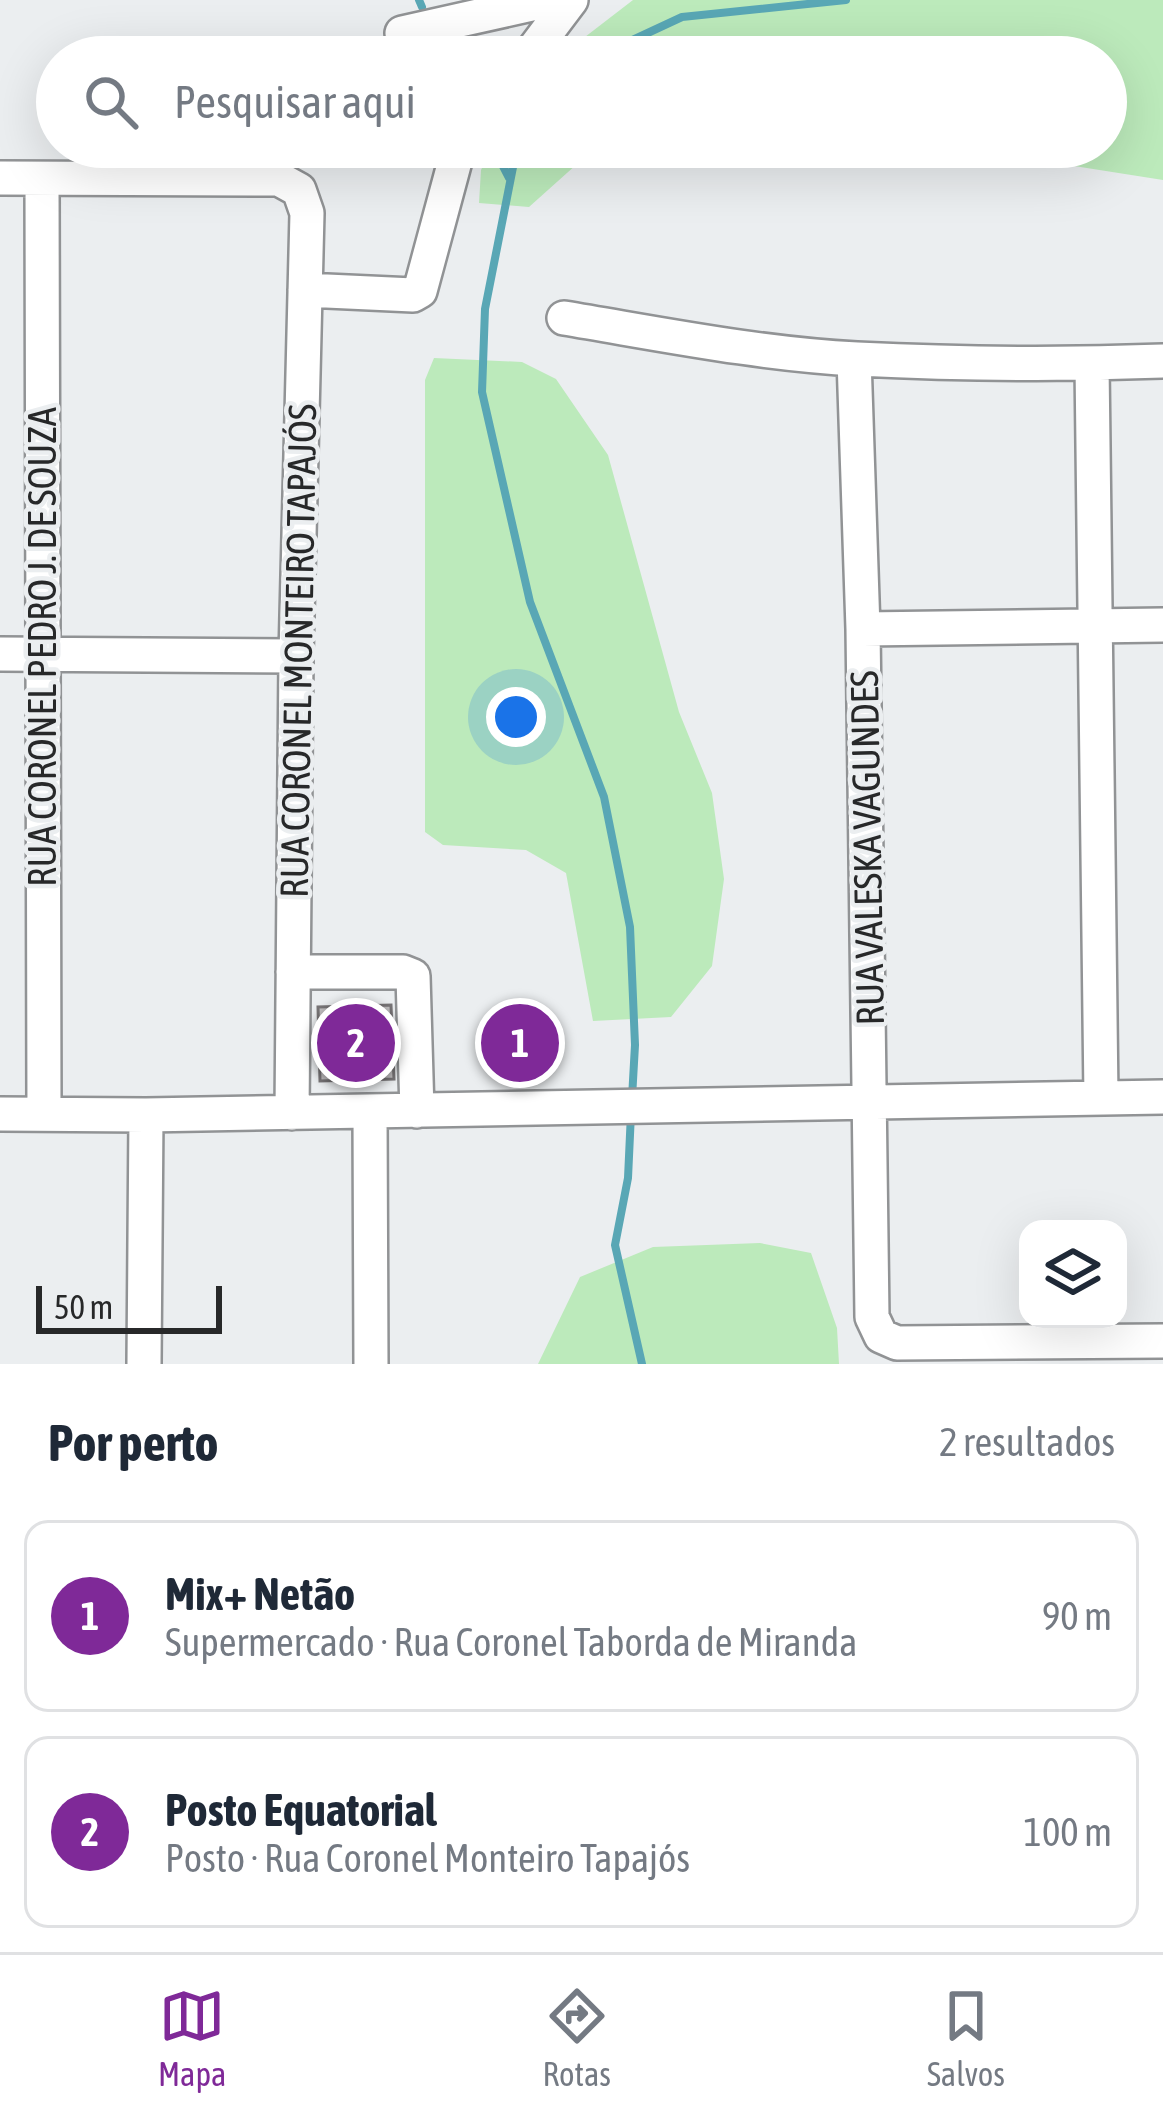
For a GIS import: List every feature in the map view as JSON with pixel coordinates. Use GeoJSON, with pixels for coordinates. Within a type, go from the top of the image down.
{"type":"FeatureCollection","features":[{"type":"Feature","properties":{"kind":"street"},"geometry":{"type":"LineString","coordinates":[[402,33],[550,0]]}},
{"type":"Feature","properties":{"kind":"street"},"geometry":{"type":"LineString","coordinates":[[544,36],[571,0]]}},
{"type":"Feature","properties":{"kind":"street"},"geometry":{"type":"LineString","coordinates":[[305,290],[413,295],[420,291],[453,168]]}},
{"type":"Feature","properties":{"kind":"street"},"geometry":{"type":"LineString","coordinates":[[0,178],[42,179]]}},
{"type":"Feature","properties":{"kind":"street","name":"RUA CORONEL MONTEIRO TAPAJÓS"},"geometry":{"type":"LineString","coordinates":[[42,179],[278,178],[298,190],[307,213],[296,656],[292,1113]]}},
{"type":"Feature","properties":{"kind":"street","name":"RUA CORONEL PEDRO J. DE SOUZA"},"geometry":{"type":"LineString","coordinates":[[42,179],[44,1114]]}},
{"type":"Feature","properties":{"kind":"street"},"geometry":{"type":"LineString","coordinates":[[564,318],[854,358],[1163,362]]}},
{"type":"Feature","properties":{"kind":"street","name":"RUA VALESKA VAGUNDES"},"geometry":{"type":"LineString","coordinates":[[854,358],[863,629],[872,1317],[880,1336],[897,1343],[1163,1341]]}},
{"type":"Feature","properties":{"kind":"street"},"geometry":{"type":"LineString","coordinates":[[1092,364],[1102,1098]]}},
{"type":"Feature","properties":{"kind":"street"},"geometry":{"type":"LineString","coordinates":[[863,629],[1163,625]]}},
{"type":"Feature","properties":{"kind":"street"},"geometry":{"type":"LineString","coordinates":[[0,654],[296,656]]}},
{"type":"Feature","properties":{"kind":"street"},"geometry":{"type":"LineString","coordinates":[[293,972],[403,972],[413,976],[417,1111]]}},
{"type":"Feature","properties":{"kind":"street"},"geometry":{"type":"LineString","coordinates":[[0,1114],[1163,1097]]}},
{"type":"Feature","properties":{"kind":"street"},"geometry":{"type":"LineString","coordinates":[[370,1112],[370,1364]]}},
{"type":"Feature","properties":{"kind":"street"},"geometry":{"type":"LineString","coordinates":[[144,1364],[146,1115]]}},
{"type":"Feature","properties":{"kind":"green space"},"geometry":{"type":"Polygon","coordinates":[[[633,0],[1163,0],[1163,180],[1087,168],[1127,168],[1127,36],[586,36],[633,0]]]}},
{"type":"Feature","properties":{"kind":"green space"},"geometry":{"type":"Polygon","coordinates":[[[573,168],[529,207],[479,203],[481,170],[573,168]]]}},
{"type":"Feature","properties":{"kind":"green space"},"geometry":{"type":"Polygon","coordinates":[[[434,358],[522,362],[556,379],[608,455],[679,712],[712,793],[724,879],[712,966],[671,1017],[593,1021],[566,873],[526,850],[443,845],[425,832],[425,380],[434,358]]]}},
{"type":"Feature","properties":{"kind":"green space"},"geometry":{"type":"Polygon","coordinates":[[[760,1243],[811,1253],[837,1328],[839,1364],[538,1364],[580,1277],[653,1247],[760,1243]]]}},
{"type":"Feature","properties":{"kind":"building"},"geometry":{"type":"Polygon","coordinates":[[[391,1005],[394,1079],[320,1081],[318,1007],[391,1005]]]}},
{"type":"Feature","properties":{"kind":"waterway"},"geometry":{"type":"LineString","coordinates":[[419,0],[422,7]]}},
{"type":"Feature","properties":{"kind":"waterway"},"geometry":{"type":"LineString","coordinates":[[641,36],[682,17],[846,0]]}},
{"type":"Feature","properties":{"kind":"waterway"},"geometry":{"type":"LineString","coordinates":[[504,168],[509,178]]}},
{"type":"Feature","properties":{"kind":"waterway"},"geometry":{"type":"LineString","coordinates":[[513,168],[485,309],[482,392],[530,602],[604,797],[630,927],[635,1045],[632,1098]]}},
{"type":"Feature","properties":{"kind":"waterway"},"geometry":{"type":"LineString","coordinates":[[631,1113],[628,1178],[615,1245],[642,1364]]}},
{"type":"Feature","properties":{"kind":"place","name":"Posto Equatorial"},"geometry":{"type":"Point","coordinates":[356,1043]}},
{"type":"Feature","properties":{"kind":"place","name":"Mix+ Netão"},"geometry":{"type":"Point","coordinates":[520,1043]}}]}
